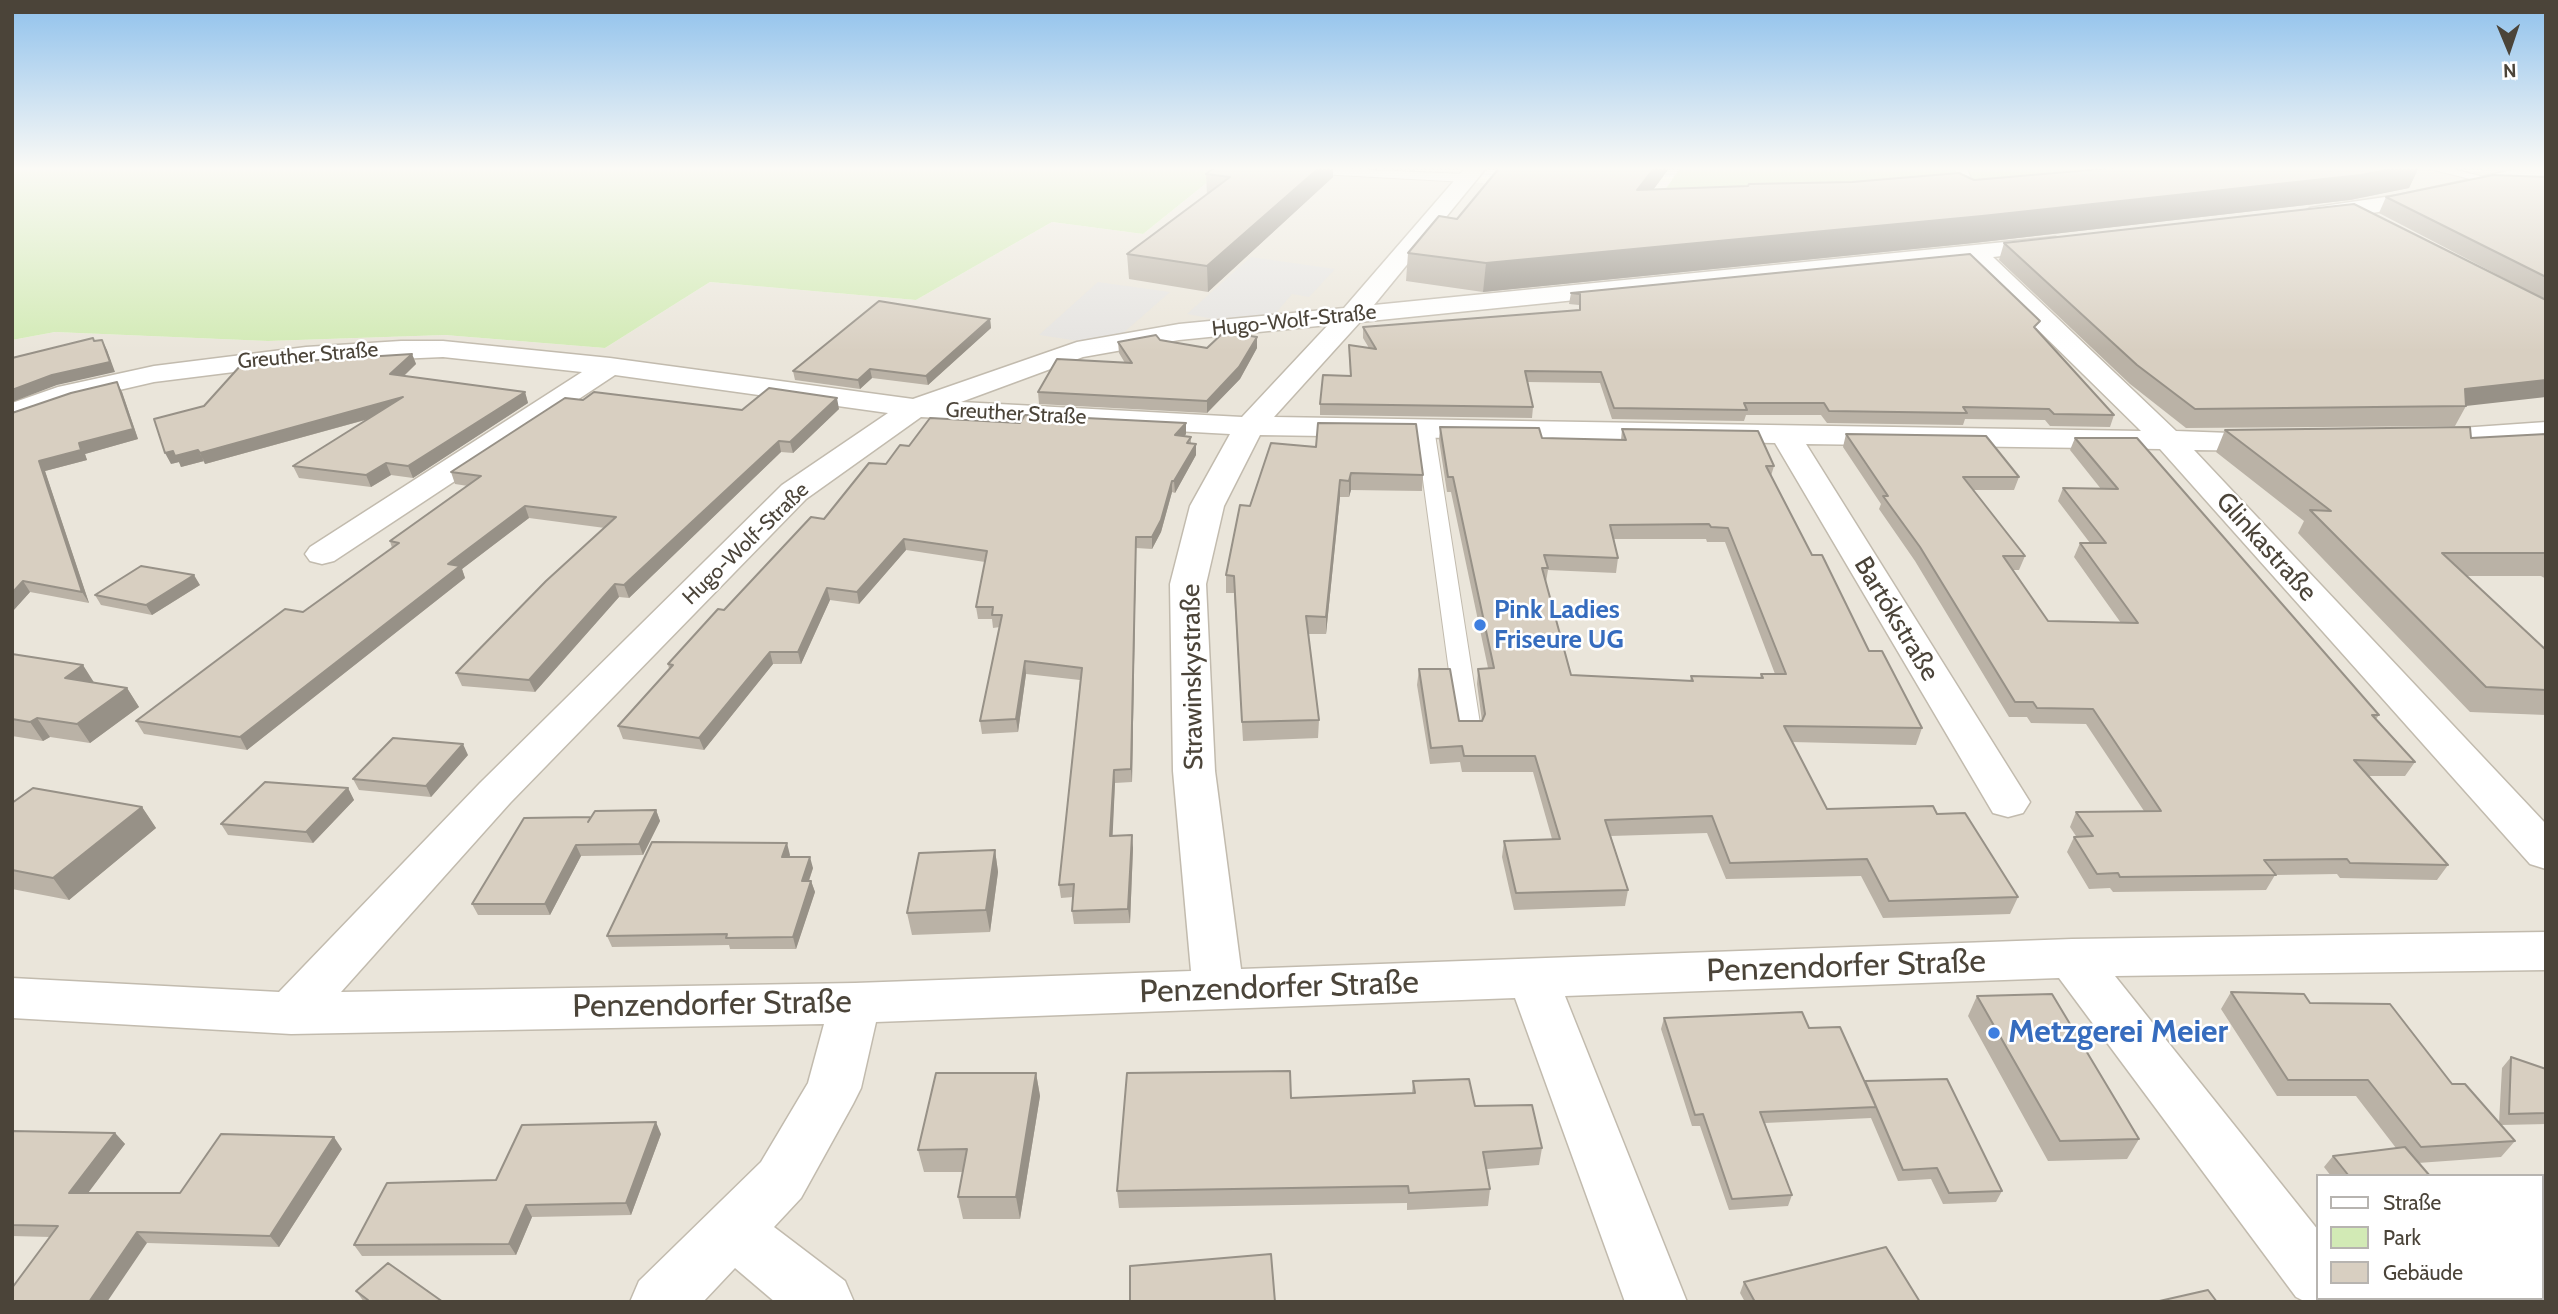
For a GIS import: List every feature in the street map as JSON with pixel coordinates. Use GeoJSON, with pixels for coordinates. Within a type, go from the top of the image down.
{"type":"FeatureCollection","features":[{"type":"Feature","properties":{"kind":"street","name":"Strawinskystraße"},"geometry":{"type":"LineString","coordinates":[[1218,990],[1194,771],[1188,584],[1208,506],[1251,426],[1351,316],[1425,228]]}},
{"type":"Feature","properties":{"kind":"street","name":"Hugo-Wolf-Straße"},"geometry":{"type":"LineString","coordinates":[[291,1013],[495,793],[794,492],[915,408],[1077,350],[1179,332],[2074,242]]}},
{"type":"Feature","properties":{"kind":"street","name":"Glinkastraße"},"geometry":{"type":"LineString","coordinates":[[1975,253],[2169,441],[2546,853]]}},
{"type":"Feature","properties":{"kind":"street","name":"Greuther Straße"},"geometry":{"type":"LineString","coordinates":[[12,413],[68,393],[154,374],[357,350],[443,349],[610,366],[915,408],[1251,426],[2298,442]]}},
{"type":"Feature","properties":{"kind":"street"},"geometry":{"type":"LineString","coordinates":[[322,554],[610,366]]}},
{"type":"Feature","properties":{"kind":"street"},"geometry":{"type":"LineString","coordinates":[[2393,440],[2546,430]]}},
{"type":"Feature","properties":{"kind":"street","name":"Bartókstraße"},"geometry":{"type":"LineString","coordinates":[[1785,435],[2008,802]]}},
{"type":"Feature","properties":{"kind":"street","name":"Penzendorfer Straße"},"geometry":{"type":"LineString","coordinates":[[12,999],[291,1013],[855,1003],[2072,958],[2546,951]]}},
{"type":"Feature","properties":{"kind":"street"},"geometry":{"type":"LineString","coordinates":[[2072,958],[2316,1274]]}},
{"type":"Feature","properties":{"kind":"street"},"geometry":{"type":"LineString","coordinates":[[1532,979],[1656,1302]]}},
{"type":"Feature","properties":{"kind":"street"},"geometry":{"type":"LineString","coordinates":[[662,1302],[781,1180],[834,1088],[855,1003]]}},
{"type":"Feature","properties":{"kind":"street"},"geometry":{"type":"LineString","coordinates":[[733,1230],[823,1302]]}},
{"type":"Feature","properties":{"kind":"lane"},"geometry":{"type":"LineString","coordinates":[[1425,428],[1469,730]]}},
{"type":"Feature","properties":{"kind":"shaded area"},"geometry":{"type":"Polygon","coordinates":[[[1041,228],[1100,228],[1143,234],[1150,228],[2546,228],[2546,1302],[12,1302],[12,340],[55,332],[268,341],[445,335],[605,348],[710,282],[916,300],[1041,228]]]}},
{"type":"Feature","properties":{"kind":"shaded area"},"geometry":{"type":"Polygon","coordinates":[[[1251,257],[1335,269],[1309,297],[1292,294],[1275,314],[1214,319],[1187,314],[1251,257]]]}},
{"type":"Feature","properties":{"kind":"shaded area"},"geometry":{"type":"Polygon","coordinates":[[[1098,282],[1170,292],[1123,333],[1079,341],[1039,335],[1098,282]]]}},
{"type":"Feature","properties":{"kind":"green space"},"geometry":{"type":"Polygon","coordinates":[[[12,228],[1041,228],[916,300],[710,282],[605,348],[445,335],[268,341],[55,332],[12,340],[12,228]]]}},
{"type":"Feature","properties":{"kind":"green space"},"geometry":{"type":"Polygon","coordinates":[[[1100,228],[1150,228],[1143,234],[1100,228]]]}},
{"type":"Feature","properties":{"kind":"building"},"geometry":{"type":"Polygon","coordinates":[[[1161,228],[1250,228],[1207,266],[1127,254],[1161,228]]]}},
{"type":"Feature","properties":{"kind":"building"},"geometry":{"type":"Polygon","coordinates":[[[1429,228],[1852,228],[1486,263],[1408,253],[1429,228]]]}},
{"type":"Feature","properties":{"kind":"building"},"geometry":{"type":"Polygon","coordinates":[[[2136,228],[2403,228],[2546,300],[2546,380],[2465,389],[2466,406],[2195,409],[2137,365],[2004,243],[2136,228]]]}},
{"type":"Feature","properties":{"kind":"building"},"geometry":{"type":"Polygon","coordinates":[[[2449,228],[2546,228],[2546,277],[2449,228]]]}},
{"type":"Feature","properties":{"kind":"building"},"geometry":{"type":"Polygon","coordinates":[[[1970,254],[2040,321],[2034,327],[2114,415],[2054,414],[2049,409],[1963,407],[1967,413],[1829,411],[1824,403],[1744,403],[1747,410],[1614,408],[1601,372],[1525,371],[1533,407],[1320,404],[1323,375],[1351,376],[1349,345],[1376,349],[1363,327],[1580,310],[1580,294],[1571,293],[1970,254]]]}},
{"type":"Feature","properties":{"kind":"building"},"geometry":{"type":"Polygon","coordinates":[[[879,301],[990,319],[926,376],[870,369],[858,380],[793,371],[879,301]]]}},
{"type":"Feature","properties":{"kind":"building"},"geometry":{"type":"Polygon","coordinates":[[[1224,332],[1257,337],[1239,367],[1207,401],[1038,392],[1057,359],[1132,363],[1118,342],[1156,335],[1160,340],[1207,348],[1224,332]]]}},
{"type":"Feature","properties":{"kind":"building"},"geometry":{"type":"Polygon","coordinates":[[[93,338],[94,341],[102,340],[110,362],[52,375],[12,390],[12,358],[93,338]]]}},
{"type":"Feature","properties":{"kind":"building"},"geometry":{"type":"Polygon","coordinates":[[[412,354],[390,374],[525,392],[408,466],[386,463],[366,475],[293,466],[403,397],[200,453],[198,450],[175,456],[173,451],[165,453],[154,419],[204,406],[241,365],[412,354]]]}},
{"type":"Feature","properties":{"kind":"building"},"geometry":{"type":"Polygon","coordinates":[[[117,382],[133,429],[79,443],[81,450],[39,461],[82,592],[23,581],[12,593],[12,413],[71,393],[117,382]]]}},
{"type":"Feature","properties":{"kind":"building"},"geometry":{"type":"Polygon","coordinates":[[[769,388],[837,398],[790,442],[779,441],[624,585],[615,584],[529,680],[456,673],[546,581],[616,517],[525,506],[448,564],[460,566],[240,737],[136,721],[285,609],[303,612],[399,543],[390,541],[481,476],[451,472],[565,398],[583,400],[594,392],[742,410],[769,388]]]}},
{"type":"Feature","properties":{"kind":"building"},"geometry":{"type":"Polygon","coordinates":[[[1025,415],[1186,423],[1175,435],[1191,437],[1187,443],[1196,444],[1172,481],[1161,520],[1152,537],[1136,537],[1131,769],[1114,770],[1110,836],[1132,835],[1128,909],[1072,911],[1074,884],[1059,885],[1082,668],[1025,661],[1016,719],[980,721],[1002,615],[992,615],[993,607],[976,607],[987,551],[904,539],[857,592],[827,588],[798,652],[770,652],[699,738],[618,726],[673,665],[668,664],[718,609],[724,610],[811,517],[824,519],[869,463],[886,464],[900,445],[909,446],[930,418],[1020,423],[1025,415]]]}},
{"type":"Feature","properties":{"kind":"building"},"geometry":{"type":"Polygon","coordinates":[[[1318,423],[1416,424],[1423,475],[1351,473],[1349,481],[1340,480],[1326,617],[1306,616],[1319,720],[1242,722],[1234,576],[1226,575],[1240,505],[1250,506],[1271,443],[1316,447],[1318,423]]]}},
{"type":"Feature","properties":{"kind":"building"},"geometry":{"type":"Polygon","coordinates":[[[1440,427],[1539,428],[1542,438],[1626,440],[1622,429],[1758,431],[1774,466],[1766,466],[1812,555],[1822,555],[1869,651],[1882,651],[1922,728],[1784,726],[1827,809],[1933,806],[1937,814],[1965,813],[2018,897],[1889,901],[1867,859],[1730,863],[1712,816],[1605,820],[1628,890],[1516,893],[1504,841],[1560,839],[1535,756],[1464,756],[1462,746],[1431,748],[1419,669],[1450,669],[1459,721],[1482,721],[1485,714],[1478,669],[1494,668],[1453,477],[1448,477],[1440,427]],[[1709,524],[1610,525],[1618,558],[1544,555],[1548,568],[1542,568],[1571,675],[1693,681],[1691,676],[1763,678],[1761,674],[1786,674],[1728,528],[1711,527],[1709,524]]]}},
{"type":"Feature","properties":{"kind":"building"},"geometry":{"type":"Polygon","coordinates":[[[2470,427],[2471,438],[2546,434],[2546,553],[2442,553],[2546,650],[2546,690],[2486,687],[2310,510],[2331,511],[2225,430],[2470,427]]]}},
{"type":"Feature","properties":{"kind":"building"},"geometry":{"type":"Polygon","coordinates":[[[1846,434],[1986,436],[2019,477],[1963,477],[2025,556],[2003,556],[2048,621],[2138,623],[2080,543],[2106,543],[2063,488],[2118,489],[2075,438],[2137,438],[2379,715],[2372,715],[2415,762],[2354,760],[2448,865],[2350,863],[2347,859],[2264,860],[2276,875],[2120,877],[2118,873],[2097,874],[2074,837],[2093,836],[2076,812],[2161,811],[2093,709],[2037,708],[2033,702],[2015,702],[1920,547],[1883,496],[1888,496],[1846,434]]]}},
{"type":"Feature","properties":{"kind":"building"},"geometry":{"type":"Polygon","coordinates":[[[141,566],[194,575],[146,605],[95,595],[141,566]]]}},
{"type":"Feature","properties":{"kind":"building"},"geometry":{"type":"Polygon","coordinates":[[[12,654],[83,665],[65,678],[127,688],[77,724],[37,718],[30,722],[12,719],[12,654]]]}},
{"type":"Feature","properties":{"kind":"building"},"geometry":{"type":"Polygon","coordinates":[[[393,738],[463,744],[426,786],[353,779],[393,738]]]}},
{"type":"Feature","properties":{"kind":"building"},"geometry":{"type":"Polygon","coordinates":[[[265,782],[348,788],[306,832],[221,824],[265,782]]]}},
{"type":"Feature","properties":{"kind":"building"},"geometry":{"type":"Polygon","coordinates":[[[33,788],[142,807],[53,878],[12,870],[12,803],[33,788]]]}},
{"type":"Feature","properties":{"kind":"building"},"geometry":{"type":"Polygon","coordinates":[[[656,810],[639,844],[576,845],[545,904],[472,904],[524,818],[591,817],[588,822],[595,811],[656,810]]]}},
{"type":"Feature","properties":{"kind":"building"},"geometry":{"type":"Polygon","coordinates":[[[652,842],[787,843],[782,857],[810,857],[802,881],[811,881],[793,937],[726,938],[727,934],[607,936],[652,842]]]}},
{"type":"Feature","properties":{"kind":"building"},"geometry":{"type":"Polygon","coordinates":[[[995,850],[986,910],[907,913],[919,853],[995,850]]]}},
{"type":"Feature","properties":{"kind":"building"},"geometry":{"type":"Polygon","coordinates":[[[2231,992],[2304,994],[2310,1003],[2390,1004],[2452,1084],[2465,1084],[2515,1141],[2421,1147],[2368,1080],[2288,1080],[2231,992]]]}},
{"type":"Feature","properties":{"kind":"building"},"geometry":{"type":"Polygon","coordinates":[[[2052,994],[2139,1139],[2060,1141],[1977,996],[2052,994]]]}},
{"type":"Feature","properties":{"kind":"building"},"geometry":{"type":"Polygon","coordinates":[[[1802,1012],[1809,1028],[1840,1027],[1876,1107],[1760,1112],[1792,1195],[1732,1199],[1703,1114],[1695,1115],[1664,1018],[1802,1012]]]}},
{"type":"Feature","properties":{"kind":"building"},"geometry":{"type":"Polygon","coordinates":[[[2511,1057],[2546,1069],[2546,1113],[2509,1114],[2511,1057]]]}},
{"type":"Feature","properties":{"kind":"building"},"geometry":{"type":"Polygon","coordinates":[[[1290,1071],[1291,1098],[1415,1093],[1413,1081],[1469,1079],[1475,1106],[1532,1105],[1542,1148],[1483,1152],[1490,1189],[1409,1193],[1408,1186],[1117,1191],[1127,1073],[1290,1071]]]}},
{"type":"Feature","properties":{"kind":"building"},"geometry":{"type":"Polygon","coordinates":[[[936,1073],[1036,1073],[1016,1197],[958,1197],[967,1149],[918,1150],[936,1073]]]}},
{"type":"Feature","properties":{"kind":"building"},"geometry":{"type":"Polygon","coordinates":[[[1947,1079],[2002,1191],[1949,1193],[1937,1168],[1903,1170],[1865,1081],[1947,1079]]]}},
{"type":"Feature","properties":{"kind":"building"},"geometry":{"type":"Polygon","coordinates":[[[656,1122],[626,1203],[526,1205],[509,1244],[354,1245],[387,1183],[496,1180],[522,1125],[656,1122]]]}},
{"type":"Feature","properties":{"kind":"building"},"geometry":{"type":"Polygon","coordinates":[[[12,1131],[115,1133],[69,1193],[180,1193],[221,1134],[334,1137],[270,1236],[137,1232],[89,1302],[12,1302],[12,1288],[58,1226],[12,1225],[12,1131]]]}},
{"type":"Feature","properties":{"kind":"building"},"geometry":{"type":"Polygon","coordinates":[[[2405,1147],[2428,1174],[2347,1174],[2333,1156],[2405,1147]]]}},
{"type":"Feature","properties":{"kind":"building"},"geometry":{"type":"Polygon","coordinates":[[[1886,1247],[1920,1302],[1755,1302],[1744,1282],[1886,1247]]]}},
{"type":"Feature","properties":{"kind":"building"},"geometry":{"type":"Polygon","coordinates":[[[1271,1254],[1275,1302],[1130,1302],[1130,1266],[1271,1254]]]}},
{"type":"Feature","properties":{"kind":"building"},"geometry":{"type":"Polygon","coordinates":[[[388,1263],[443,1302],[365,1302],[368,1300],[356,1291],[388,1263]]]}},
{"type":"Feature","properties":{"kind":"building"},"geometry":{"type":"Polygon","coordinates":[[[2208,1290],[2217,1302],[2155,1302],[2208,1290]]]}},
{"type":"Feature","properties":{"kind":"place","name":"Pink Ladies Friseure UG"},"geometry":{"type":"Point","coordinates":[1480,625]}},
{"type":"Feature","properties":{"kind":"place","name":"Metzgerei Meier"},"geometry":{"type":"Point","coordinates":[1994,1033]}}]}
